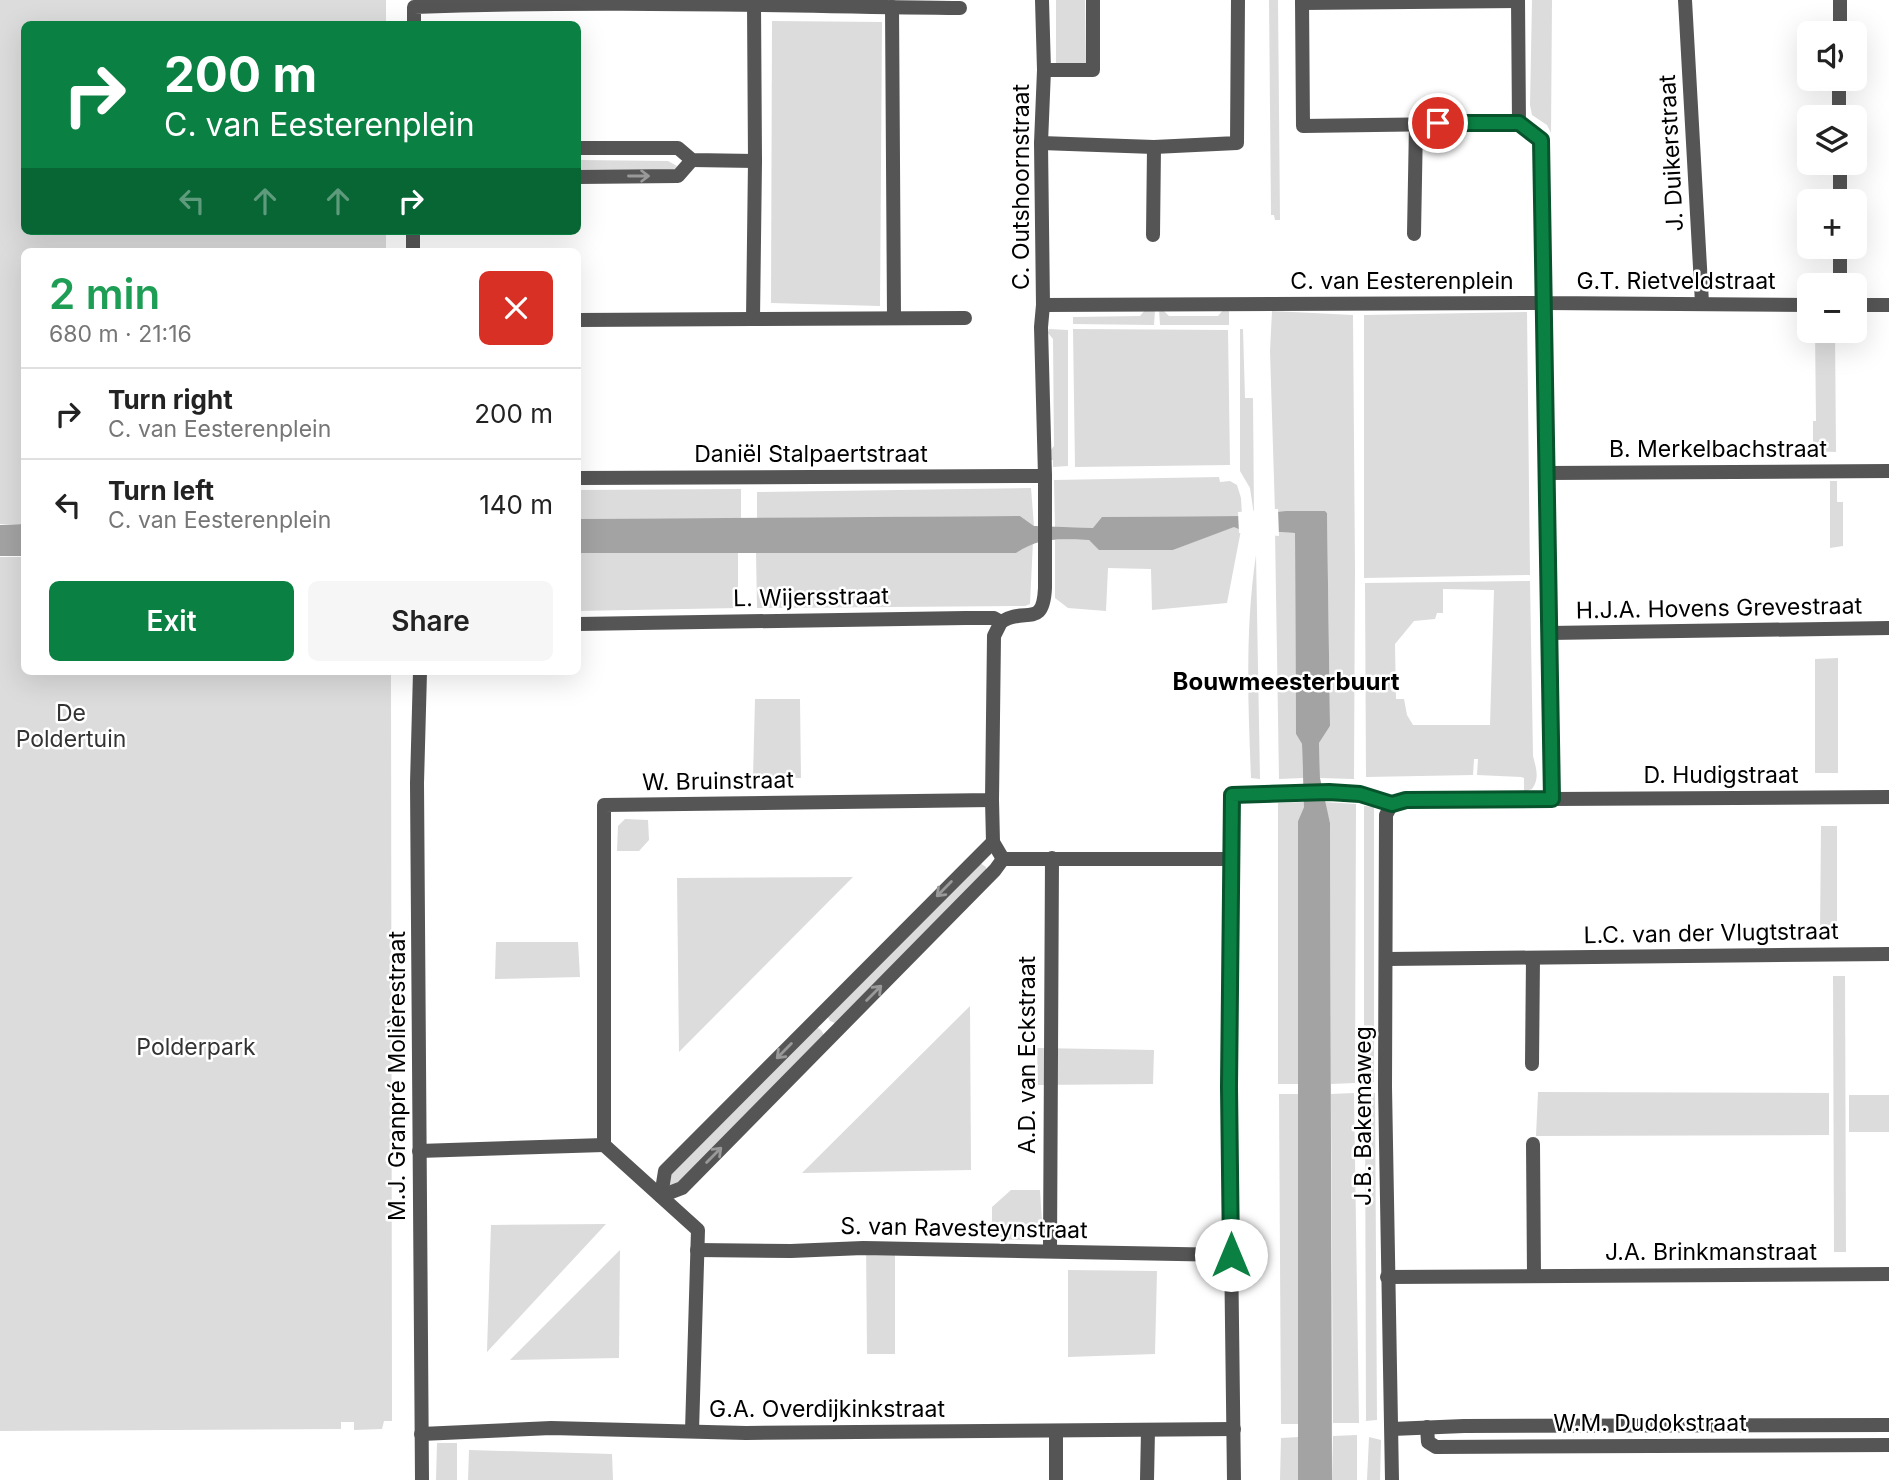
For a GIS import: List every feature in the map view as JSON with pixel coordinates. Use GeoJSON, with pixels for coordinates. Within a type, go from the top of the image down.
{"type":"FeatureCollection","features":[{"type":"Feature","properties":{"kind":"street","name":"C. Outshoornstraat"},"geometry":{"type":"LineString","coordinates":[[1042,0],[1043,305]]}},
{"type":"Feature","properties":{"kind":"street","name":"C. Outshoornstraat"},"geometry":{"type":"LineString","coordinates":[[1044,70],[1093,70],[1093,0]]}},
{"type":"Feature","properties":{"kind":"street"},"geometry":{"type":"LineString","coordinates":[[1041,143],[1154,147],[1237,143],[1238,0]]}},
{"type":"Feature","properties":{"kind":"street","name":"J. Duikerstraat"},"geometry":{"type":"LineString","coordinates":[[1685,0],[1702,303]]}},
{"type":"Feature","properties":{"kind":"street"},"geometry":{"type":"LineString","coordinates":[[1840,0],[1840,21]]}},
{"type":"Feature","properties":{"kind":"street"},"geometry":{"type":"LineString","coordinates":[[1519,123],[1518,1],[1302,1],[1303,125],[1519,123],[1541,140],[1543,303]]}},
{"type":"Feature","properties":{"kind":"street"},"geometry":{"type":"LineString","coordinates":[[414,21],[414,7],[535,4],[960,8]]}},
{"type":"Feature","properties":{"kind":"street"},"geometry":{"type":"LineString","coordinates":[[752,319],[754,4]]}},
{"type":"Feature","properties":{"kind":"street"},"geometry":{"type":"LineString","coordinates":[[892,7],[894,317]]}},
{"type":"Feature","properties":{"kind":"street"},"geometry":{"type":"LineString","coordinates":[[1413,234],[1416,124]]}},
{"type":"Feature","properties":{"kind":"street"},"geometry":{"type":"LineString","coordinates":[[1153,234],[1154,147]]}},
{"type":"Feature","properties":{"kind":"street"},"geometry":{"type":"LineString","coordinates":[[581,148],[678,148],[692,160],[755,161]]}},
{"type":"Feature","properties":{"kind":"street"},"geometry":{"type":"LineString","coordinates":[[581,177],[678,176],[692,160]]}},
{"type":"Feature","properties":{"kind":"street","name":"G.T. Rietveldstraat"},"geometry":{"type":"LineString","coordinates":[[1543,303],[1797,305]]}},
{"type":"Feature","properties":{"kind":"street","name":"C. van Eesterenplein"},"geometry":{"type":"LineString","coordinates":[[1043,305],[1543,303],[1552,799]]}},
{"type":"Feature","properties":{"kind":"street"},"geometry":{"type":"LineString","coordinates":[[1867,305],[1889,304]]}},
{"type":"Feature","properties":{"kind":"street"},"geometry":{"type":"LineString","coordinates":[[1043,305],[1041,327],[1045,476]]}},
{"type":"Feature","properties":{"kind":"street"},"geometry":{"type":"LineString","coordinates":[[581,320],[965,318]]}},
{"type":"Feature","properties":{"kind":"street","name":"B. Merkelbachstraat"},"geometry":{"type":"LineString","coordinates":[[1546,473],[1889,471]]}},
{"type":"Feature","properties":{"kind":"street","name":"Daniël Stalpaertstraat"},"geometry":{"type":"LineString","coordinates":[[581,478],[1045,476]]}},
{"type":"Feature","properties":{"kind":"street","name":"L. Wijersstraat"},"geometry":{"type":"LineString","coordinates":[[581,624],[966,618],[994,618],[1001,622],[1012,617],[1034,615],[1041,611],[1044,604],[1045,476]]}},
{"type":"Feature","properties":{"kind":"street"},"geometry":{"type":"LineString","coordinates":[[1001,622],[994,636],[992,800],[993,842],[1003,859]]}},
{"type":"Feature","properties":{"kind":"street","name":"H.J.A. Hovens Grevestraat"},"geometry":{"type":"LineString","coordinates":[[1549,633],[1889,628]]}},
{"type":"Feature","properties":{"kind":"street","name":"M.J. Granpré Molièrestraat"},"geometry":{"type":"LineString","coordinates":[[420,675],[418,783],[422,1480]]}},
{"type":"Feature","properties":{"kind":"street"},"geometry":{"type":"LineString","coordinates":[[1234,1480],[1229,1087],[1232,795],[1329,792],[1360,794],[1392,804],[1406,800],[1552,799]]}},
{"type":"Feature","properties":{"kind":"street","name":"D. Hudigstraat"},"geometry":{"type":"LineString","coordinates":[[1552,799],[1889,797]]}},
{"type":"Feature","properties":{"kind":"street","name":"W. Bruinstraat"},"geometry":{"type":"LineString","coordinates":[[604,1145],[604,805],[992,800]]}},
{"type":"Feature","properties":{"kind":"street","name":"J.B. Bakemaweg"},"geometry":{"type":"LineString","coordinates":[[1392,804],[1386,815],[1385,1099],[1392,1480]]}},
{"type":"Feature","properties":{"kind":"street"},"geometry":{"type":"LineString","coordinates":[[661,1196],[665,1171],[993,842]]}},
{"type":"Feature","properties":{"kind":"street","name":"A.D. van Eckstraat"},"geometry":{"type":"LineString","coordinates":[[1050,1251],[1052,858]]}},
{"type":"Feature","properties":{"kind":"street"},"geometry":{"type":"LineString","coordinates":[[1003,859],[1231,859]]}},
{"type":"Feature","properties":{"kind":"street"},"geometry":{"type":"LineString","coordinates":[[661,1196],[682,1188],[1003,859]]}},
{"type":"Feature","properties":{"kind":"street","name":"L.C. van der Vlugtstraat"},"geometry":{"type":"LineString","coordinates":[[1387,959],[1889,954]]}},
{"type":"Feature","properties":{"kind":"street"},"geometry":{"type":"LineString","coordinates":[[1532,1064],[1533,958]]}},
{"type":"Feature","properties":{"kind":"street"},"geometry":{"type":"LineString","coordinates":[[818,1016],[835,1032]]}},
{"type":"Feature","properties":{"kind":"street"},"geometry":{"type":"LineString","coordinates":[[1533,1144],[1534,1276]]}},
{"type":"Feature","properties":{"kind":"street"},"geometry":{"type":"LineString","coordinates":[[419,1152],[604,1145],[698,1230],[692,1431]]}},
{"type":"Feature","properties":{"kind":"street","name":"S. van Ravesteynstraat"},"geometry":{"type":"LineString","coordinates":[[697,1250],[791,1251],[863,1248],[1231,1255]]}},
{"type":"Feature","properties":{"kind":"street","name":"J.A. Brinkmanstraat"},"geometry":{"type":"LineString","coordinates":[[1387,1277],[1889,1274]]}},
{"type":"Feature","properties":{"kind":"street","name":"W.M. Dudokstraat"},"geometry":{"type":"LineString","coordinates":[[1392,1429],[1889,1425]]}},
{"type":"Feature","properties":{"kind":"street","name":"W.M. Dudokstraat"},"geometry":{"type":"LineString","coordinates":[[1427,1427],[1428,1442],[1436,1447],[1889,1445]]}},
{"type":"Feature","properties":{"kind":"street","name":"G.A. Overdijkinkstraat"},"geometry":{"type":"LineString","coordinates":[[421,1434],[551,1428],[692,1431],[1234,1429]]}},
{"type":"Feature","properties":{"kind":"street"},"geometry":{"type":"LineString","coordinates":[[1147,1480],[1148,1430]]}},
{"type":"Feature","properties":{"kind":"street"},"geometry":{"type":"LineString","coordinates":[[1056,1431],[1056,1480]]}},
{"type":"Feature","properties":{"kind":"green space"},"geometry":{"type":"Polygon","coordinates":[[[0,0],[386,0],[386,21],[21,21],[21,235],[386,235],[386,248],[21,248],[21,524],[0,524],[0,0]]]}},
{"type":"Feature","properties":{"kind":"green space"},"geometry":{"type":"Polygon","coordinates":[[[1056,0],[1085,0],[1086,64],[1056,64],[1056,0]]]}},
{"type":"Feature","properties":{"kind":"green space"},"geometry":{"type":"Polygon","coordinates":[[[1269,0],[1278,0],[1280,220],[1275,220],[1274,215],[1271,215],[1269,0]]]}},
{"type":"Feature","properties":{"kind":"green space"},"geometry":{"type":"Polygon","coordinates":[[[1532,0],[1552,0],[1551,133],[1547,125],[1532,115],[1530,105],[1532,0]]]}},
{"type":"Feature","properties":{"kind":"green space"},"geometry":{"type":"Polygon","coordinates":[[[772,21],[882,22],[880,306],[771,303],[772,21]]]}},
{"type":"Feature","properties":{"kind":"green space"},"geometry":{"type":"Polygon","coordinates":[[[581,160],[668,161],[677,166],[674,170],[581,171],[581,160]]]}},
{"type":"Feature","properties":{"kind":"green space"},"geometry":{"type":"Polygon","coordinates":[[[1229,309],[1229,325],[1160,325],[1159,310],[1169,316],[1218,316],[1223,310],[1229,309]]]}},
{"type":"Feature","properties":{"kind":"green space"},"geometry":{"type":"Polygon","coordinates":[[[1145,310],[1155,310],[1154,325],[1073,324],[1073,317],[1140,316],[1145,310]]]}},
{"type":"Feature","properties":{"kind":"green space"},"geometry":{"type":"Polygon","coordinates":[[[1272,311],[1353,315],[1354,779],[1320,778],[1319,743],[1330,726],[1327,513],[1275,512],[1270,351],[1272,311]]]}},
{"type":"Feature","properties":{"kind":"green space"},"geometry":{"type":"Polygon","coordinates":[[[1527,312],[1530,575],[1364,578],[1364,315],[1527,312]]]}},
{"type":"Feature","properties":{"kind":"green space"},"geometry":{"type":"Polygon","coordinates":[[[1049,329],[1068,330],[1068,466],[1053,467],[1053,460],[1049,460],[1049,452],[1054,446],[1053,339],[1048,333],[1049,329]]]}},
{"type":"Feature","properties":{"kind":"green space"},"geometry":{"type":"Polygon","coordinates":[[[1073,329],[1228,330],[1230,465],[1075,467],[1073,329]]]}},
{"type":"Feature","properties":{"kind":"green space"},"geometry":{"type":"Polygon","coordinates":[[[1240,329],[1243,329],[1245,398],[1253,398],[1254,515],[1250,488],[1240,471],[1240,329]]]}},
{"type":"Feature","properties":{"kind":"green space"},"geometry":{"type":"Polygon","coordinates":[[[1815,343],[1835,343],[1836,452],[1813,451],[1813,421],[1816,421],[1815,343]]]}},
{"type":"Feature","properties":{"kind":"green space"},"geometry":{"type":"Polygon","coordinates":[[[1219,477],[1220,482],[1230,481],[1237,485],[1242,516],[1103,517],[1094,528],[1055,527],[1054,480],[1219,477]]]}},
{"type":"Feature","properties":{"kind":"green space"},"geometry":{"type":"Polygon","coordinates":[[[1830,481],[1837,481],[1837,502],[1843,502],[1843,546],[1830,548],[1830,481]]]}},
{"type":"Feature","properties":{"kind":"green space"},"geometry":{"type":"Polygon","coordinates":[[[1031,488],[1034,526],[1020,516],[757,518],[757,492],[1031,488]]]}},
{"type":"Feature","properties":{"kind":"green space"},"geometry":{"type":"Polygon","coordinates":[[[741,489],[741,518],[581,519],[581,490],[741,489]]]}},
{"type":"Feature","properties":{"kind":"green space"},"geometry":{"type":"Polygon","coordinates":[[[1234,526],[1241,530],[1227,603],[1152,610],[1151,569],[1108,568],[1106,611],[1068,608],[1055,598],[1055,540],[1089,540],[1100,550],[1173,550],[1234,526]]]}},
{"type":"Feature","properties":{"kind":"green space"},"geometry":{"type":"Polygon","coordinates":[[[1275,532],[1295,533],[1296,734],[1302,744],[1303,778],[1279,779],[1275,532]]]}},
{"type":"Feature","properties":{"kind":"green space"},"geometry":{"type":"Polygon","coordinates":[[[1033,541],[1030,604],[1025,606],[757,608],[756,552],[1016,553],[1033,541]]]}},
{"type":"Feature","properties":{"kind":"green space"},"geometry":{"type":"Polygon","coordinates":[[[738,552],[738,608],[581,611],[581,553],[738,552]]]}},
{"type":"Feature","properties":{"kind":"green space"},"geometry":{"type":"Polygon","coordinates":[[[1256,555],[1260,779],[1251,778],[1248,694],[1250,610],[1256,555]]]}},
{"type":"Feature","properties":{"kind":"green space","name":"Polderpark"},"geometry":{"type":"Polygon","coordinates":[[[0,557],[21,557],[21,675],[391,675],[392,1421],[384,1421],[382,1429],[354,1430],[354,1422],[341,1422],[341,1429],[0,1431],[0,557]]]}},
{"type":"Feature","properties":{"kind":"green space"},"geometry":{"type":"Polygon","coordinates":[[[1530,581],[1533,756],[1537,773],[1532,789],[1524,792],[1524,778],[1521,777],[1477,775],[1478,759],[1474,759],[1473,775],[1366,777],[1365,583],[1530,581]],[[1443,589],[1443,613],[1437,613],[1435,619],[1414,621],[1395,644],[1396,699],[1404,699],[1407,715],[1413,725],[1490,725],[1494,590],[1443,589]]]}},
{"type":"Feature","properties":{"kind":"green space"},"geometry":{"type":"Polygon","coordinates":[[[1838,658],[1838,773],[1815,773],[1815,659],[1838,658]]]}},
{"type":"Feature","properties":{"kind":"green space"},"geometry":{"type":"Polygon","coordinates":[[[755,699],[800,699],[801,778],[753,778],[755,699]]]}},
{"type":"Feature","properties":{"kind":"green space"},"geometry":{"type":"Polygon","coordinates":[[[1304,802],[1298,821],[1300,1084],[1278,1084],[1278,803],[1304,802]]]}},
{"type":"Feature","properties":{"kind":"green space"},"geometry":{"type":"Polygon","coordinates":[[[1324,802],[1356,804],[1355,1083],[1331,1084],[1330,823],[1324,802]]]}},
{"type":"Feature","properties":{"kind":"green space"},"geometry":{"type":"Polygon","coordinates":[[[1364,806],[1374,807],[1374,1082],[1364,1082],[1364,806]]]}},
{"type":"Feature","properties":{"kind":"green space"},"geometry":{"type":"Polygon","coordinates":[[[625,819],[648,820],[649,840],[639,851],[617,851],[618,826],[625,819]]]}},
{"type":"Feature","properties":{"kind":"green space"},"geometry":{"type":"Polygon","coordinates":[[[1821,826],[1837,826],[1837,934],[1820,934],[1821,826]]]}},
{"type":"Feature","properties":{"kind":"green space"},"geometry":{"type":"Polygon","coordinates":[[[980,863],[986,867],[986,872],[835,1023],[830,1021],[827,1015],[980,863]]]}},
{"type":"Feature","properties":{"kind":"green space"},"geometry":{"type":"Polygon","coordinates":[[[853,877],[679,1052],[677,878],[853,877]]]}},
{"type":"Feature","properties":{"kind":"green space"},"geometry":{"type":"Polygon","coordinates":[[[496,942],[578,942],[580,977],[495,979],[496,942]]]}},
{"type":"Feature","properties":{"kind":"green space"},"geometry":{"type":"Polygon","coordinates":[[[1833,976],[1845,976],[1846,1252],[1834,1252],[1833,976]]]}},
{"type":"Feature","properties":{"kind":"green space"},"geometry":{"type":"Polygon","coordinates":[[[970,1006],[971,1170],[802,1173],[970,1006]]]}},
{"type":"Feature","properties":{"kind":"green space"},"geometry":{"type":"Polygon","coordinates":[[[815,1026],[824,1035],[680,1184],[667,1184],[668,1172],[815,1026]]]}},
{"type":"Feature","properties":{"kind":"green space"},"geometry":{"type":"Polygon","coordinates":[[[1037,1048],[1154,1050],[1153,1084],[1038,1085],[1037,1048]]]}},
{"type":"Feature","properties":{"kind":"green space"},"geometry":{"type":"Polygon","coordinates":[[[1538,1092],[1829,1093],[1829,1135],[1536,1136],[1538,1092]]]}},
{"type":"Feature","properties":{"kind":"green space"},"geometry":{"type":"Polygon","coordinates":[[[1354,1093],[1359,1423],[1333,1423],[1331,1094],[1354,1093]]]}},
{"type":"Feature","properties":{"kind":"green space"},"geometry":{"type":"Polygon","coordinates":[[[1365,1093],[1375,1093],[1377,1420],[1366,1421],[1365,1093]]]}},
{"type":"Feature","properties":{"kind":"green space"},"geometry":{"type":"Polygon","coordinates":[[[1279,1094],[1300,1094],[1299,1424],[1281,1424],[1279,1094]]]}},
{"type":"Feature","properties":{"kind":"green space"},"geometry":{"type":"Polygon","coordinates":[[[1849,1095],[1889,1095],[1889,1132],[1849,1132],[1849,1095]]]}},
{"type":"Feature","properties":{"kind":"green space"},"geometry":{"type":"Polygon","coordinates":[[[1011,1190],[1040,1190],[1042,1222],[1024,1240],[992,1239],[992,1207],[1011,1190]]]}},
{"type":"Feature","properties":{"kind":"green space"},"geometry":{"type":"Polygon","coordinates":[[[606,1224],[487,1352],[491,1225],[606,1224]]]}},
{"type":"Feature","properties":{"kind":"green space"},"geometry":{"type":"Polygon","coordinates":[[[866,1241],[895,1242],[895,1354],[867,1354],[866,1241]]]}},
{"type":"Feature","properties":{"kind":"green space"},"geometry":{"type":"Polygon","coordinates":[[[620,1250],[619,1358],[510,1360],[620,1250]]]}},
{"type":"Feature","properties":{"kind":"green space"},"geometry":{"type":"Polygon","coordinates":[[[1068,1270],[1157,1271],[1155,1354],[1068,1357],[1068,1270]]]}},
{"type":"Feature","properties":{"kind":"green space"},"geometry":{"type":"Polygon","coordinates":[[[1357,1435],[1357,1480],[1332,1480],[1333,1436],[1357,1435]]]}},
{"type":"Feature","properties":{"kind":"green space"},"geometry":{"type":"Polygon","coordinates":[[[1299,1437],[1298,1480],[1280,1480],[1281,1438],[1299,1437]]]}},
{"type":"Feature","properties":{"kind":"green space"},"geometry":{"type":"Polygon","coordinates":[[[1369,1437],[1381,1440],[1380,1480],[1367,1480],[1369,1437]]]}},
{"type":"Feature","properties":{"kind":"green space"},"geometry":{"type":"Polygon","coordinates":[[[437,1443],[457,1443],[457,1480],[436,1480],[437,1443]]]}},
{"type":"Feature","properties":{"kind":"green space"},"geometry":{"type":"Polygon","coordinates":[[[469,1450],[612,1454],[613,1480],[468,1480],[469,1450]]]}},
{"type":"Feature","properties":{"kind":"shaded area"},"geometry":{"type":"Polygon","coordinates":[[[1286,511],[1327,513],[1330,726],[1319,743],[1320,778],[1330,823],[1332,1480],[1298,1480],[1298,821],[1304,807],[1302,744],[1296,734],[1295,533],[1241,530],[1234,527],[1173,550],[1099,550],[1089,540],[1060,540],[1043,541],[1016,553],[581,553],[581,519],[1020,516],[1034,526],[1093,528],[1102,517],[1242,516],[1286,511]]]}},
{"type":"Feature","properties":{"kind":"shaded area"},"geometry":{"type":"Polygon","coordinates":[[[21,524],[21,556],[0,556],[0,525],[21,524]]]}},
{"type":"Feature","properties":{"kind":"pier"},"geometry":{"type":"Polygon","coordinates":[[[1278,509],[1279,536],[1239,533],[1238,512],[1278,509]]]}},
{"type":"Feature","properties":{"kind":"district","name":"Bouwmeesterbuurt"},"geometry":{"type":"Point","coordinates":[1286,682]}},
{"type":"Feature","properties":{"kind":"route"},"geometry":{"type":"LineString","coordinates":[[1231,1255],[1229,1087],[1232,795],[1329,792],[1360,794],[1392,804],[1406,800],[1552,799],[1541,140],[1519,123],[1438,123]]}},
{"type":"Feature","properties":{"kind":"park label","name":"De Poldertuin"},"geometry":{"type":"Point","coordinates":[71,726]}}]}
